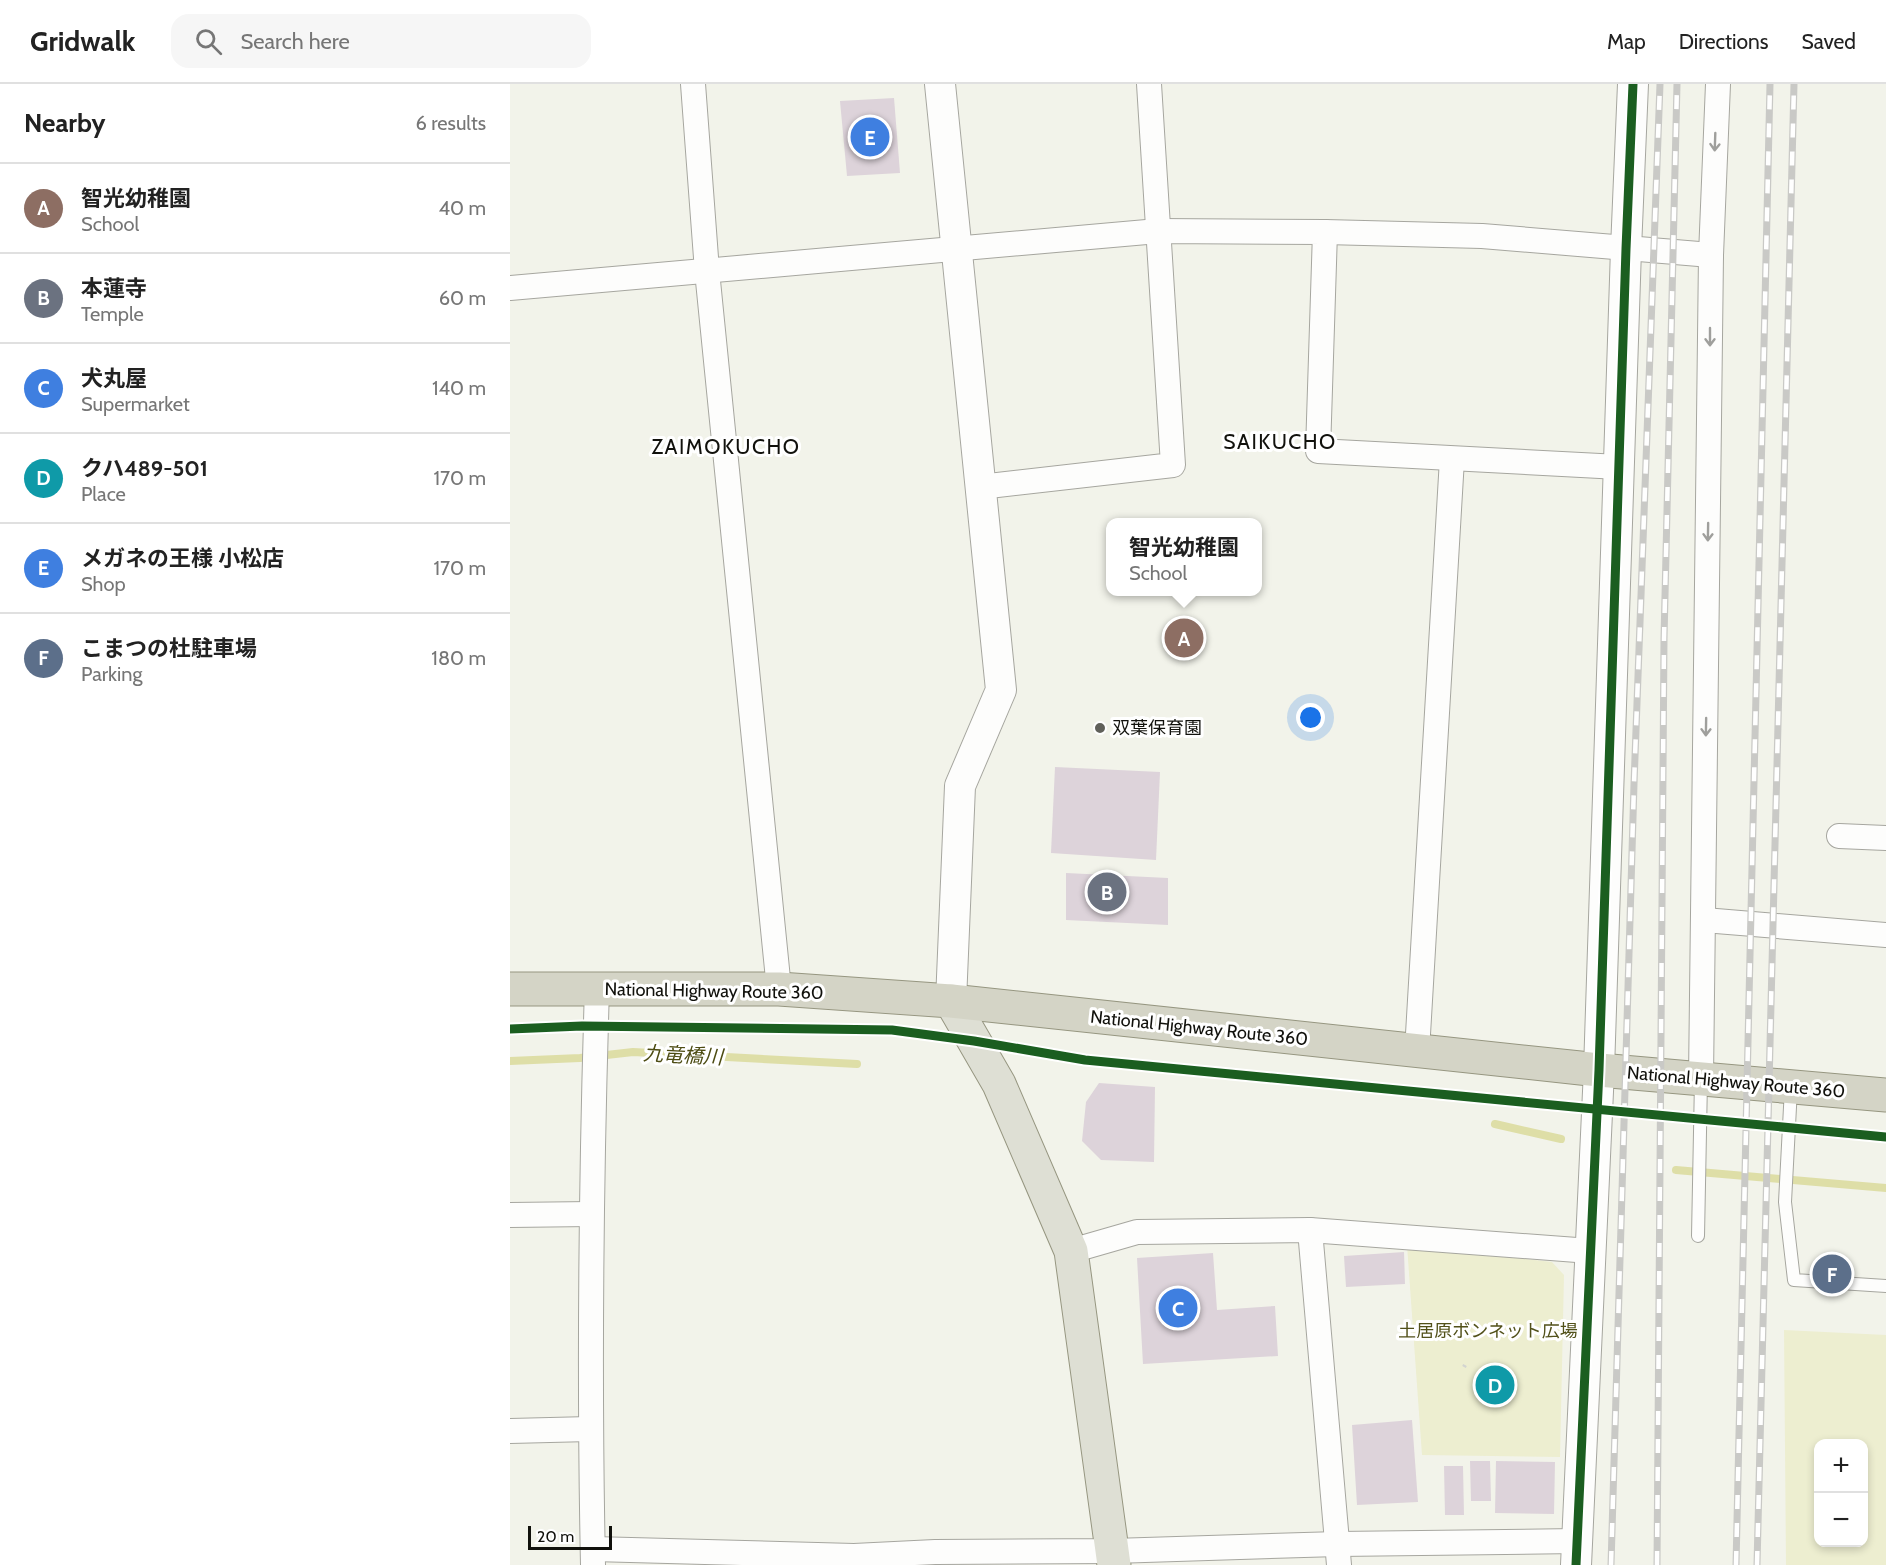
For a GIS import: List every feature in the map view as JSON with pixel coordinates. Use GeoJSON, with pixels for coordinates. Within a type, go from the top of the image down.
{"type":"FeatureCollection","features":[{"type":"Feature","properties":{"kind":"highway","name":"National Highway Route 360"},"geometry":{"type":"LineString","coordinates":[[510,989],[779,989],[951,1001],[1599,1070],[1886,1095]]}},
{"type":"Feature","properties":{"kind":"main road"},"geometry":{"type":"LineString","coordinates":[[951,1001],[999,1084],[1071,1251],[1114,1558]]}},
{"type":"Feature","properties":{"kind":"street"},"geometry":{"type":"LineString","coordinates":[[693,84],[707,271],[779,989]]}},
{"type":"Feature","properties":{"kind":"street"},"geometry":{"type":"LineString","coordinates":[[940,84],[1001,690],[960,786],[951,1001]]}},
{"type":"Feature","properties":{"kind":"street"},"geometry":{"type":"LineString","coordinates":[[980,487],[1173,465],[1149,84]]}},
{"type":"Feature","properties":{"kind":"street"},"geometry":{"type":"LineString","coordinates":[[597,988],[591,1214],[590,1429],[593,1557],[855,1560],[1577,1553],[1599,1070],[1633,84]]}},
{"type":"Feature","properties":{"kind":"street"},"geometry":{"type":"LineString","coordinates":[[1701,1078],[1711,255],[1718,84]]}},
{"type":"Feature","properties":{"kind":"street"},"geometry":{"type":"LineString","coordinates":[[510,288],[1158,231],[1482,236],[1711,255]]}},
{"type":"Feature","properties":{"kind":"street"},"geometry":{"type":"LineString","coordinates":[[1325,232],[1318,451],[1619,467]]}},
{"type":"Feature","properties":{"kind":"street"},"geometry":{"type":"LineString","coordinates":[[1417,1051],[1452,459]]}},
{"type":"Feature","properties":{"kind":"street"},"geometry":{"type":"LineString","coordinates":[[1839,836],[1886,838]]}},
{"type":"Feature","properties":{"kind":"street"},"geometry":{"type":"LineString","coordinates":[[1704,920],[1886,935]]}},
{"type":"Feature","properties":{"kind":"street"},"geometry":{"type":"LineString","coordinates":[[510,1215],[591,1214]]}},
{"type":"Feature","properties":{"kind":"street"},"geometry":{"type":"LineString","coordinates":[[1071,1251],[1137,1232],[1310,1230],[1590,1251]]}},
{"type":"Feature","properties":{"kind":"street"},"geometry":{"type":"LineString","coordinates":[[1310,1230],[1338,1555]]}},
{"type":"Feature","properties":{"kind":"street"},"geometry":{"type":"LineString","coordinates":[[510,1431],[590,1429]]}},
{"type":"Feature","properties":{"kind":"lane"},"geometry":{"type":"LineString","coordinates":[[1698,1236],[1701,1078]]}},
{"type":"Feature","properties":{"kind":"lane"},"geometry":{"type":"LineString","coordinates":[[1791,1086],[1785,1202],[1794,1280],[1886,1286]]}},
{"type":"Feature","properties":{"kind":"green space","name":"土居原ボンネット広場"},"geometry":{"type":"Polygon","coordinates":[[[1407,1245],[1552,1262],[1564,1275],[1560,1457],[1422,1455],[1407,1245]]]}},
{"type":"Feature","properties":{"kind":"green space"},"geometry":{"type":"Polygon","coordinates":[[[1784,1330],[1886,1335],[1886,1565],[1786,1565],[1784,1330]]]}},
{"type":"Feature","properties":{"kind":"building"},"geometry":{"type":"Polygon","coordinates":[[[894,98],[900,173],[847,176],[840,101],[894,98]]]}},
{"type":"Feature","properties":{"kind":"building"},"geometry":{"type":"Polygon","coordinates":[[[1055,767],[1160,772],[1156,860],[1051,853],[1055,767]]]}},
{"type":"Feature","properties":{"kind":"building"},"geometry":{"type":"Polygon","coordinates":[[[1066,873],[1168,878],[1168,925],[1066,920],[1066,873]]]}},
{"type":"Feature","properties":{"kind":"building"},"geometry":{"type":"Polygon","coordinates":[[[1099,1083],[1155,1087],[1154,1162],[1101,1160],[1082,1141],[1086,1102],[1099,1083]]]}},
{"type":"Feature","properties":{"kind":"building"},"geometry":{"type":"Polygon","coordinates":[[[1404,1252],[1405,1284],[1346,1287],[1344,1256],[1404,1252]]]}},
{"type":"Feature","properties":{"kind":"building"},"geometry":{"type":"Polygon","coordinates":[[[1213,1253],[1217,1310],[1275,1306],[1278,1356],[1143,1364],[1137,1258],[1213,1253]]]}},
{"type":"Feature","properties":{"kind":"building"},"geometry":{"type":"Polygon","coordinates":[[[1412,1420],[1418,1502],[1357,1505],[1352,1425],[1412,1420]]]}},
{"type":"Feature","properties":{"kind":"building"},"geometry":{"type":"Polygon","coordinates":[[[1470,1461],[1490,1461],[1491,1501],[1471,1501],[1470,1461]]]}},
{"type":"Feature","properties":{"kind":"building"},"geometry":{"type":"Polygon","coordinates":[[[1496,1461],[1555,1462],[1554,1514],[1495,1513],[1496,1461]]]}},
{"type":"Feature","properties":{"kind":"building"},"geometry":{"type":"Polygon","coordinates":[[[1444,1466],[1463,1466],[1464,1515],[1445,1515],[1444,1466]]]}},
{"type":"Feature","properties":{"kind":"waterway","name":"九竜橋川"},"geometry":{"type":"LineString","coordinates":[[510,1061],[580,1058],[633,1052],[857,1064]]}},
{"type":"Feature","properties":{"kind":"waterway"},"geometry":{"type":"LineString","coordinates":[[1495,1124],[1561,1139]]}},
{"type":"Feature","properties":{"kind":"waterway"},"geometry":{"type":"LineString","coordinates":[[1676,1170],[1886,1188]]}},
{"type":"Feature","properties":{"kind":"railway"},"geometry":{"type":"LineString","coordinates":[[1611,1565],[1634,784],[1660,84]]}},
{"type":"Feature","properties":{"kind":"railway"},"geometry":{"type":"LineString","coordinates":[[1657,1565],[1664,639],[1677,84]]}},
{"type":"Feature","properties":{"kind":"railway"},"geometry":{"type":"LineString","coordinates":[[1736,1565],[1770,84]]}},
{"type":"Feature","properties":{"kind":"railway"},"geometry":{"type":"LineString","coordinates":[[1757,1565],[1794,84]]}},
{"type":"Feature","properties":{"kind":"cycle path"},"geometry":{"type":"LineString","coordinates":[[1576,1565],[1599,1070],[1633,84]]}},
{"type":"Feature","properties":{"kind":"cycle path"},"geometry":{"type":"LineString","coordinates":[[510,1029],[582,1026],[892,1030],[1085,1060],[1886,1137]]}},
{"type":"Feature","properties":{"kind":"place","name":"メガネの王様 小松店"},"geometry":{"type":"Point","coordinates":[870,137]}},
{"type":"Feature","properties":{"kind":"place","name":"智光幼稚園"},"geometry":{"type":"Point","coordinates":[1184,638]}},
{"type":"Feature","properties":{"kind":"place","name":"双葉保育園"},"geometry":{"type":"Point","coordinates":[1100,728]}},
{"type":"Feature","properties":{"kind":"place","name":"本蓮寺"},"geometry":{"type":"Point","coordinates":[1107,892]}},
{"type":"Feature","properties":{"kind":"place","name":"こまつの杜駐車場"},"geometry":{"type":"Point","coordinates":[1832,1274]}},
{"type":"Feature","properties":{"kind":"place","name":"犬丸屋"},"geometry":{"type":"Point","coordinates":[1178,1308]}},
{"type":"Feature","properties":{"kind":"place","name":"クハ489-501"},"geometry":{"type":"Point","coordinates":[1495,1385]}},
{"type":"Feature","properties":{"kind":"district","name":"SAIKUCHO"},"geometry":{"type":"Point","coordinates":[1280,441]}},
{"type":"Feature","properties":{"kind":"district","name":"ZAIMOKUCHO"},"geometry":{"type":"Point","coordinates":[726,446]}}]}
